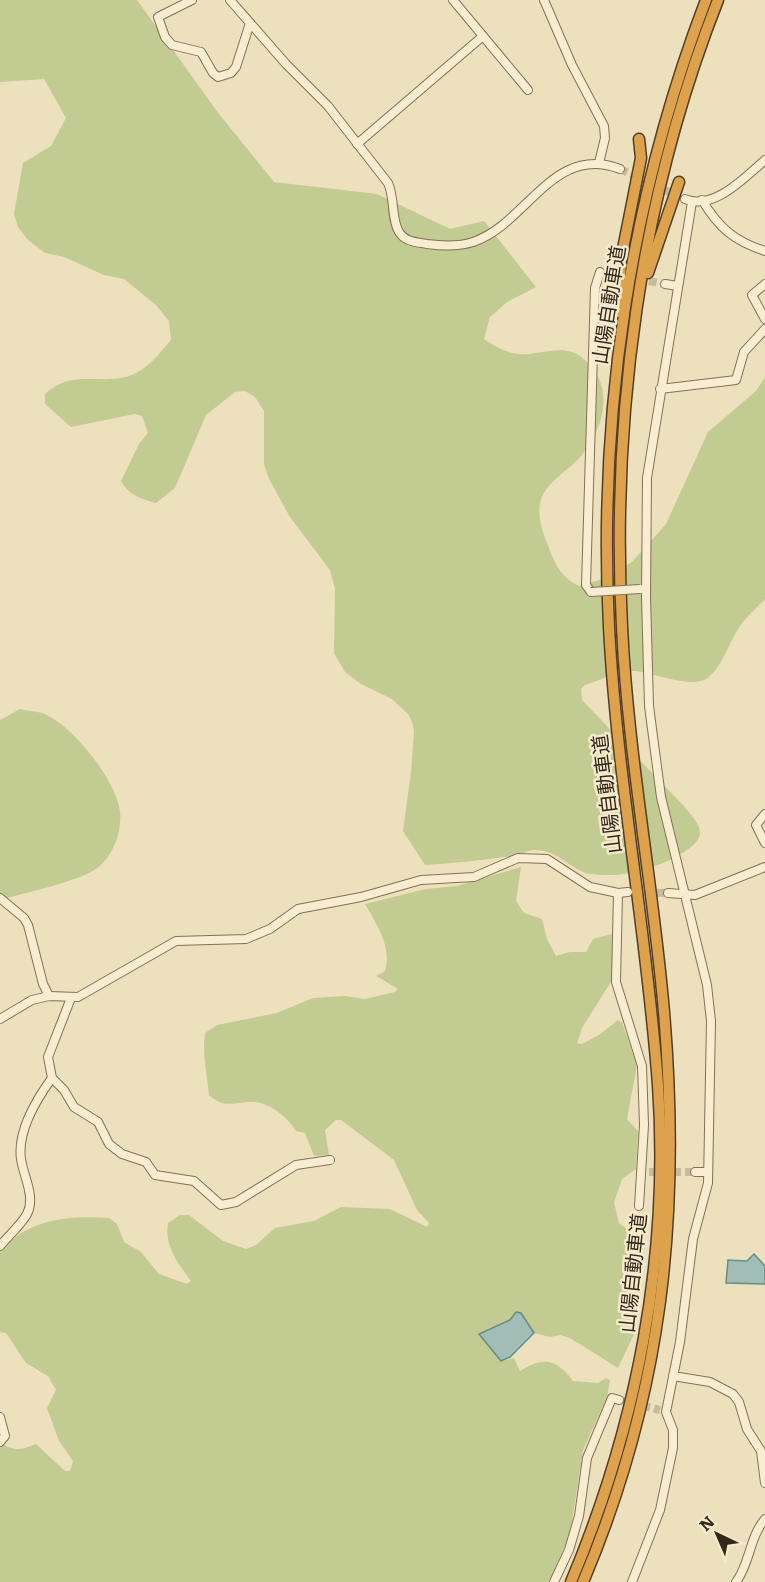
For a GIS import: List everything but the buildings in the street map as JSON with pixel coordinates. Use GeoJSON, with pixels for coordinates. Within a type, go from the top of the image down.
{"type":"FeatureCollection","features":[{"type":"Feature","properties":{"kind":"highway","name":"山陽自動車道"},"geometry":{"type":"LineString","coordinates":[[571,1582],[606,1492],[634,1391],[650,1298],[659,1181],[658,1089],[652,1023],[612,669],[607,561],[612,426],[625,307],[644,207],[671,100],[706,0]]}},
{"type":"Feature","properties":{"kind":"highway","name":"山陽自動車道"},"geometry":{"type":"LineString","coordinates":[[583,1582],[617,1495],[645,1394],[662,1299],[669,1236],[671,1139],[664,1011],[626,689],[622,625],[621,458],[631,356],[645,262],[667,161],[702,40],[718,0]]}},
{"type":"Feature","properties":{"kind":"highway"},"geometry":{"type":"LineString","coordinates":[[612,426],[621,259],[641,158],[639,139]]}},
{"type":"Feature","properties":{"kind":"highway"},"geometry":{"type":"LineString","coordinates":[[631,356],[649,270],[679,182]]}},
{"type":"Feature","properties":{"kind":"street"},"geometry":{"type":"LineString","coordinates":[[192,0],[162,13],[158,17],[161,29],[172,45],[201,52],[213,74],[218,77],[231,73],[236,67],[250,24]]}},
{"type":"Feature","properties":{"kind":"street"},"geometry":{"type":"LineString","coordinates":[[231,0],[250,24],[328,106],[393,193],[398,230],[406,240],[439,246],[472,243],[504,224],[552,179],[584,164],[598,163],[620,168]]}},
{"type":"Feature","properties":{"kind":"street"},"geometry":{"type":"LineString","coordinates":[[453,0],[528,90]]}},
{"type":"Feature","properties":{"kind":"street"},"geometry":{"type":"LineString","coordinates":[[544,0],[572,65],[604,126],[605,138],[598,163]]}},
{"type":"Feature","properties":{"kind":"street"},"geometry":{"type":"LineString","coordinates":[[357,144],[483,36]]}},
{"type":"Feature","properties":{"kind":"street"},"geometry":{"type":"LineString","coordinates":[[632,1582],[660,1510],[673,1448],[672,1430],[663,1411],[680,1342],[693,1239],[708,1183],[711,1021],[707,985],[661,797],[655,760],[643,589],[647,478],[678,286],[689,201],[719,196],[764,162]]}},
{"type":"Feature","properties":{"kind":"street"},"geometry":{"type":"LineString","coordinates":[[702,200],[718,225],[731,237],[765,251]]}},
{"type":"Feature","properties":{"kind":"street"},"geometry":{"type":"LineString","coordinates":[[600,272],[595,288],[586,585],[591,592],[643,589]]}},
{"type":"Feature","properties":{"kind":"street"},"geometry":{"type":"LineString","coordinates":[[665,284],[678,286]]}},
{"type":"Feature","properties":{"kind":"street"},"geometry":{"type":"LineString","coordinates":[[765,284],[752,295],[765,319]]}},
{"type":"Feature","properties":{"kind":"street"},"geometry":{"type":"LineString","coordinates":[[660,389],[736,380],[744,352],[765,329]]}},
{"type":"Feature","properties":{"kind":"street"},"geometry":{"type":"LineString","coordinates":[[765,813],[756,825],[765,843]]}},
{"type":"Feature","properties":{"kind":"street"},"geometry":{"type":"LineString","coordinates":[[0,1019],[23,1003],[49,996],[71,998],[84,994],[164,946],[176,942],[246,939],[270,930],[298,909],[361,897],[421,880],[474,877],[518,858],[547,860],[590,887],[618,893],[628,892]]}},
{"type":"Feature","properties":{"kind":"street"},"geometry":{"type":"LineString","coordinates":[[668,893],[686,896],[716,888],[765,867]]}},
{"type":"Feature","properties":{"kind":"street"},"geometry":{"type":"LineString","coordinates":[[618,893],[616,982],[642,1065],[646,1171],[639,1206]]}},
{"type":"Feature","properties":{"kind":"street"},"geometry":{"type":"LineString","coordinates":[[0,898],[24,918],[28,925],[43,984],[49,996]]}},
{"type":"Feature","properties":{"kind":"street"},"geometry":{"type":"LineString","coordinates":[[71,998],[48,1057],[52,1078],[64,1090],[74,1107],[98,1122],[109,1144],[118,1152],[146,1162],[159,1177],[194,1181],[221,1205],[236,1202],[296,1165],[330,1160]]}},
{"type":"Feature","properties":{"kind":"street"},"geometry":{"type":"LineString","coordinates":[[0,1246],[27,1214],[30,1196],[21,1158],[21,1138],[38,1098],[52,1078]]}},
{"type":"Feature","properties":{"kind":"street"},"geometry":{"type":"LineString","coordinates":[[695,1172],[708,1172]]}},
{"type":"Feature","properties":{"kind":"street"},"geometry":{"type":"LineString","coordinates":[[673,1376],[710,1382],[733,1394],[739,1402],[747,1429],[761,1451],[765,1483]]}},
{"type":"Feature","properties":{"kind":"street"},"geometry":{"type":"LineString","coordinates":[[554,1582],[569,1550],[579,1516],[587,1458],[612,1398],[619,1400]]}},
{"type":"Feature","properties":{"kind":"street"},"geometry":{"type":"LineString","coordinates":[[0,1417],[5,1436],[0,1442]]}},
{"type":"Feature","properties":{"kind":"street"},"geometry":{"type":"LineString","coordinates":[[736,1582],[742,1574],[757,1529],[765,1519]]}},
{"type":"Feature","properties":{"kind":"green space"},"geometry":{"type":"Polygon","coordinates":[[[0,0],[137,0],[219,114],[274,182],[377,194],[450,229],[484,221],[536,287],[507,302],[490,317],[484,339],[508,352],[517,354],[558,350],[573,352],[591,367],[603,391],[601,418],[590,444],[576,462],[546,490],[540,504],[539,515],[542,527],[554,560],[560,571],[579,586],[606,578],[632,562],[666,524],[708,432],[756,391],[765,377],[765,599],[740,626],[714,671],[702,681],[683,681],[627,671],[585,685],[581,689],[582,700],[694,818],[700,833],[698,840],[691,847],[672,859],[649,868],[617,875],[596,875],[584,872],[542,850],[490,859],[425,865],[403,831],[411,772],[414,731],[412,722],[408,714],[392,699],[361,684],[345,672],[334,653],[335,589],[330,570],[290,517],[269,479],[264,464],[264,411],[255,397],[245,391],[235,392],[206,415],[175,488],[156,503],[131,493],[121,481],[139,444],[148,433],[142,416],[135,414],[71,427],[45,404],[45,394],[68,381],[117,379],[141,370],[171,340],[169,321],[156,305],[124,279],[104,275],[64,257],[45,253],[28,240],[18,227],[14,214],[23,163],[51,146],[66,118],[44,79],[0,82],[0,0]]]}},
{"type":"Feature","properties":{"kind":"green space"},"geometry":{"type":"Polygon","coordinates":[[[20,709],[42,713],[54,719],[91,754],[117,798],[120,826],[109,855],[100,866],[92,871],[67,882],[0,900],[0,720],[20,709]]]}},
{"type":"Feature","properties":{"kind":"green space"},"geometry":{"type":"Polygon","coordinates":[[[521,867],[516,901],[524,913],[542,919],[547,939],[556,956],[570,952],[586,952],[593,939],[612,934],[612,980],[582,1028],[577,1043],[582,1044],[599,1035],[618,1020],[622,1023],[637,1065],[627,1119],[638,1131],[636,1169],[622,1179],[614,1202],[619,1223],[630,1232],[640,1255],[634,1334],[618,1368],[570,1338],[534,1333],[516,1312],[510,1320],[479,1334],[501,1361],[514,1358],[520,1371],[536,1363],[549,1362],[561,1368],[573,1381],[598,1383],[606,1378],[610,1380],[607,1397],[583,1450],[570,1534],[551,1580],[547,1582],[0,1582],[0,1442],[17,1449],[36,1444],[65,1471],[70,1471],[73,1461],[59,1441],[47,1408],[56,1390],[48,1376],[26,1363],[6,1333],[0,1332],[0,1250],[24,1232],[50,1221],[79,1217],[109,1218],[117,1224],[124,1242],[141,1252],[159,1274],[187,1284],[191,1281],[173,1254],[167,1231],[168,1223],[180,1215],[189,1215],[223,1241],[246,1249],[256,1245],[275,1228],[314,1221],[341,1207],[390,1209],[427,1227],[429,1223],[417,1210],[394,1160],[341,1120],[336,1120],[325,1130],[329,1155],[314,1156],[305,1133],[296,1131],[284,1116],[273,1108],[254,1102],[225,1104],[209,1095],[204,1056],[205,1033],[217,1025],[277,1013],[313,998],[345,996],[365,999],[395,992],[398,989],[376,976],[385,971],[387,953],[382,936],[365,904],[426,889],[457,886],[521,867]]]}},
{"type":"Feature","properties":{"kind":"water"},"geometry":{"type":"Polygon","coordinates":[[[754,1254],[765,1266],[765,1284],[726,1283],[728,1260],[747,1261],[754,1254]]]}},
{"type":"Feature","properties":{"kind":"water"},"geometry":{"type":"Polygon","coordinates":[[[516,1312],[521,1313],[534,1333],[510,1357],[501,1361],[479,1334],[510,1320],[516,1312]]]}},
{"type":"Feature","properties":{"kind":"tunnel"},"geometry":{"type":"LineString","coordinates":[[620,169],[678,196]]}},
{"type":"Feature","properties":{"kind":"tunnel"},"geometry":{"type":"LineString","coordinates":[[600,272],[625,277]]}},
{"type":"Feature","properties":{"kind":"tunnel"},"geometry":{"type":"LineString","coordinates":[[637,279],[665,284]]}},
{"type":"Feature","properties":{"kind":"tunnel"},"geometry":{"type":"LineString","coordinates":[[633,892],[668,893]]}},
{"type":"Feature","properties":{"kind":"tunnel"},"geometry":{"type":"LineString","coordinates":[[649,1172],[695,1172]]}},
{"type":"Feature","properties":{"kind":"tunnel"},"geometry":{"type":"LineString","coordinates":[[619,1400],[660,1410]]}}]}
